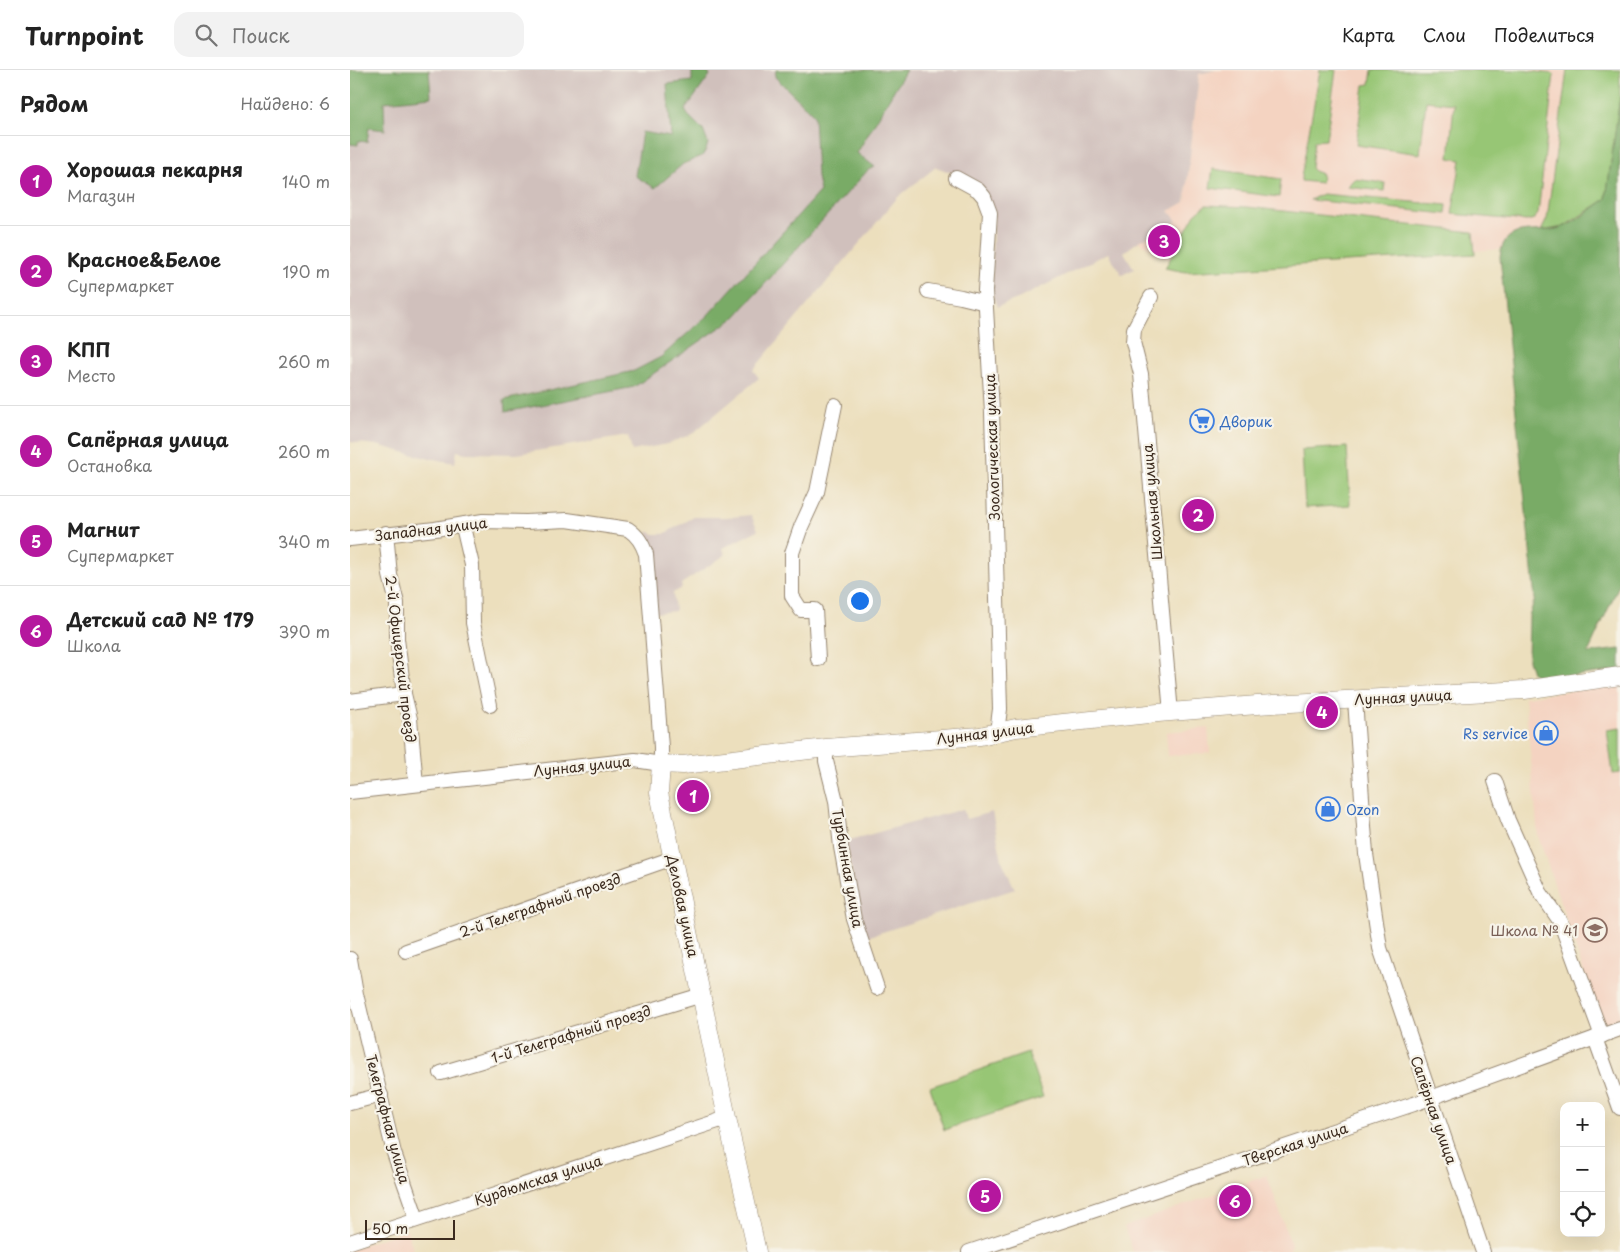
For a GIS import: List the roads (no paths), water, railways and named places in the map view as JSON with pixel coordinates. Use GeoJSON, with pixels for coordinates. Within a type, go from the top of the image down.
{"type":"FeatureCollection","features":[{"type":"Feature","properties":{"kind":"street","name":"Зоологическая улица"},"geometry":{"type":"LineString","coordinates":[[956,178],[978,190],[984,197],[990,213],[986,303],[992,412],[1000,709],[997,732]]}},
{"type":"Feature","properties":{"kind":"street"},"geometry":{"type":"LineString","coordinates":[[928,291],[961,296],[986,303]]}},
{"type":"Feature","properties":{"kind":"street","name":"Школьная улица"},"geometry":{"type":"LineString","coordinates":[[1151,297],[1134,330],[1134,342],[1141,374],[1171,713]]}},
{"type":"Feature","properties":{"kind":"street"},"geometry":{"type":"LineString","coordinates":[[818,659],[814,610],[801,610],[792,596],[792,553],[801,527],[817,492],[835,405]]}},
{"type":"Feature","properties":{"kind":"street","name":"Западная улица"},"geometry":{"type":"LineString","coordinates":[[350,538],[435,529],[483,521],[526,522],[567,520],[628,529],[636,534],[646,554]]}},
{"type":"Feature","properties":{"kind":"street"},"geometry":{"type":"LineString","coordinates":[[464,524],[472,565],[473,623],[490,705]]}},
{"type":"Feature","properties":{"kind":"street","name":"2-й Офицерский проезд"},"geometry":{"type":"LineString","coordinates":[[386,533],[390,575],[397,603],[397,638],[404,694],[410,719],[416,784]]}},
{"type":"Feature","properties":{"kind":"street","name":"Деловая улица"},"geometry":{"type":"LineString","coordinates":[[646,554],[661,747],[659,793],[727,1118],[758,1252]]}},
{"type":"Feature","properties":{"kind":"street","name":"Лунная улица"},"geometry":{"type":"LineString","coordinates":[[350,792],[635,760],[683,765],[826,748],[980,736],[1016,728],[1171,713],[1257,705],[1524,690],[1620,676]]}},
{"type":"Feature","properties":{"kind":"street"},"geometry":{"type":"LineString","coordinates":[[350,701],[404,694]]}},
{"type":"Feature","properties":{"kind":"street","name":"Сапёрная улица"},"geometry":{"type":"LineString","coordinates":[[1355,700],[1366,854],[1380,948],[1483,1252]]}},
{"type":"Feature","properties":{"kind":"street","name":"Турбинная улица"},"geometry":{"type":"LineString","coordinates":[[826,748],[826,761],[836,801],[841,847],[854,919],[877,988]]}},
{"type":"Feature","properties":{"kind":"street"},"geometry":{"type":"LineString","coordinates":[[1495,781],[1508,820],[1540,892],[1560,921],[1620,1108]]}},
{"type":"Feature","properties":{"kind":"street","name":"2-й Телеграфный проезд"},"geometry":{"type":"LineString","coordinates":[[406,951],[673,858]]}},
{"type":"Feature","properties":{"kind":"street","name":"Телеграфная улица"},"geometry":{"type":"LineString","coordinates":[[350,958],[353,995],[394,1153],[417,1220]]}},
{"type":"Feature","properties":{"kind":"street","name":"1-й Телеграфный проезд"},"geometry":{"type":"LineString","coordinates":[[441,1073],[702,995]]}},
{"type":"Feature","properties":{"kind":"street","name":"Тверская улица"},"geometry":{"type":"LineString","coordinates":[[969,1252],[1430,1098],[1620,1029]]}},
{"type":"Feature","properties":{"kind":"street"},"geometry":{"type":"LineString","coordinates":[[350,1103],[380,1095]]}},
{"type":"Feature","properties":{"kind":"street","name":"Курдюмская улица"},"geometry":{"type":"LineString","coordinates":[[350,1242],[727,1118]]}},
{"type":"Feature","properties":{"kind":"place","name":"КПП"},"geometry":{"type":"Point","coordinates":[1164,241]}},
{"type":"Feature","properties":{"kind":"place","name":"Дворик"},"geometry":{"type":"Point","coordinates":[1202,421]}},
{"type":"Feature","properties":{"kind":"place","name":"Красное&Белое"},"geometry":{"type":"Point","coordinates":[1198,515]}},
{"type":"Feature","properties":{"kind":"place","name":"Сапёрная улица"},"geometry":{"type":"Point","coordinates":[1322,712]}},
{"type":"Feature","properties":{"kind":"place","name":"Rs service"},"geometry":{"type":"Point","coordinates":[1546,733]}},
{"type":"Feature","properties":{"kind":"place","name":"Хорошая пекарня"},"geometry":{"type":"Point","coordinates":[693,796]}},
{"type":"Feature","properties":{"kind":"place","name":"Ozon"},"geometry":{"type":"Point","coordinates":[1328,809]}},
{"type":"Feature","properties":{"kind":"place","name":"Школа № 41"},"geometry":{"type":"Point","coordinates":[1595,930]}},
{"type":"Feature","properties":{"kind":"place","name":"Магнит"},"geometry":{"type":"Point","coordinates":[985,1196]}},
{"type":"Feature","properties":{"kind":"place","name":"Детский сад № 179"},"geometry":{"type":"Point","coordinates":[1235,1201]}}]}
